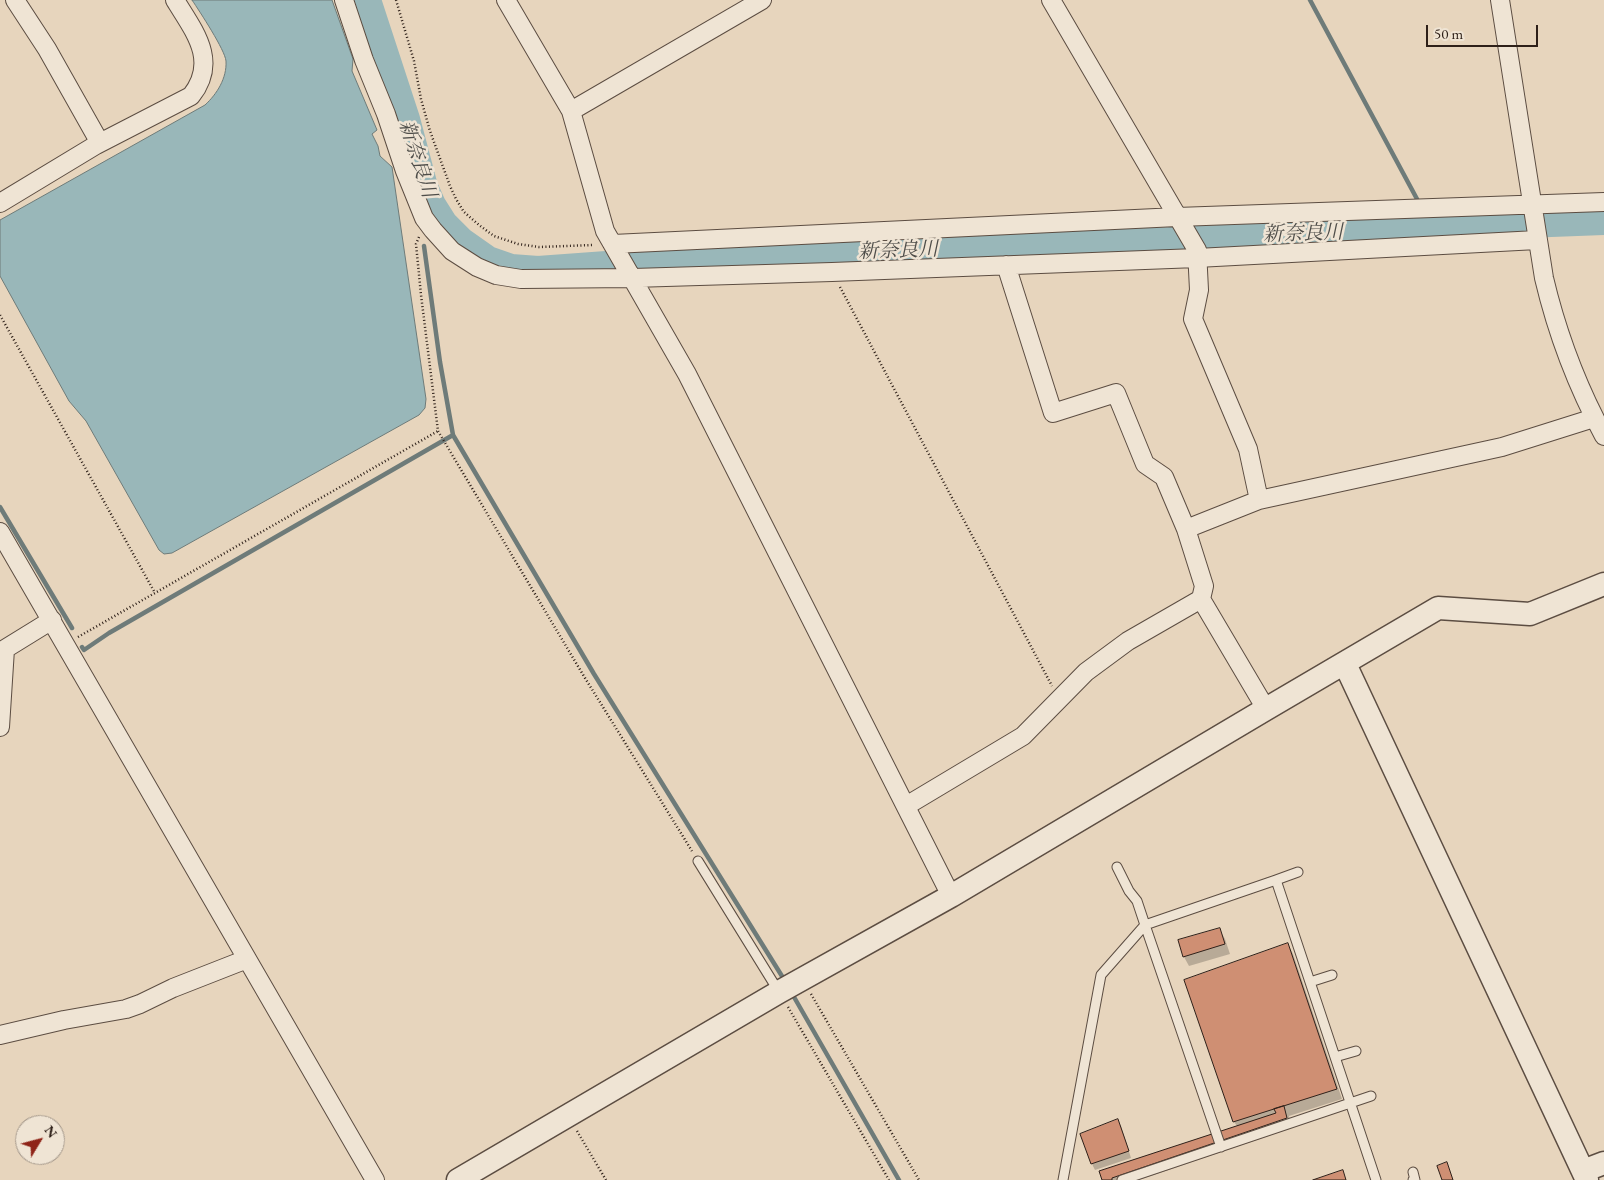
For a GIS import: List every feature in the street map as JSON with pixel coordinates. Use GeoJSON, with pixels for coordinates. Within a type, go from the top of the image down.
{"type":"FeatureCollection","features":[{"type":"Feature","properties":{"kind":"street"},"geometry":{"type":"LineString","coordinates":[[15,0],[47,49],[100,143]]}},
{"type":"Feature","properties":{"kind":"street"},"geometry":{"type":"LineString","coordinates":[[0,202],[100,143],[191,96],[202,77],[204,62],[202,47],[175,0]]}},
{"type":"Feature","properties":{"kind":"street"},"geometry":{"type":"LineString","coordinates":[[344,0],[405,172],[424,218],[452,251],[477,267],[496,275],[521,279],[630,275],[832,272],[1006,265],[1537,237]]}},
{"type":"Feature","properties":{"kind":"street"},"geometry":{"type":"LineString","coordinates":[[506,0],[571,111],[605,230],[687,374],[951,896]]}},
{"type":"Feature","properties":{"kind":"street"},"geometry":{"type":"LineString","coordinates":[[571,111],[762,0]]}},
{"type":"Feature","properties":{"kind":"street"},"geometry":{"type":"LineString","coordinates":[[1051,0],[1197,254],[1198,290],[1193,319],[1248,449],[1259,500]]}},
{"type":"Feature","properties":{"kind":"street"},"geometry":{"type":"LineString","coordinates":[[1500,0],[1537,237],[1552,314],[1565,352],[1604,436]]}},
{"type":"Feature","properties":{"kind":"street"},"geometry":{"type":"LineString","coordinates":[[615,247],[1533,208],[1604,202]]}},
{"type":"Feature","properties":{"kind":"street"},"geometry":{"type":"LineString","coordinates":[[1006,265],[1053,413],[1116,393],[1145,464],[1164,477],[1186,529],[1204,586],[1201,599],[1266,709]]}},
{"type":"Feature","properties":{"kind":"street"},"geometry":{"type":"LineString","coordinates":[[1186,529],[1259,500],[1502,447],[1594,418]]}},
{"type":"Feature","properties":{"kind":"street"},"geometry":{"type":"LineString","coordinates":[[0,532],[374,1180]]}},
{"type":"Feature","properties":{"kind":"street"},"geometry":{"type":"LineString","coordinates":[[458,1180],[779,992],[951,896],[1438,608],[1530,614],[1604,584]]}},
{"type":"Feature","properties":{"kind":"street"},"geometry":{"type":"LineString","coordinates":[[906,806],[1023,736],[1086,672],[1121,646],[1201,599]]}},
{"type":"Feature","properties":{"kind":"street"},"geometry":{"type":"LineString","coordinates":[[0,727],[5,649],[52,620]]}},
{"type":"Feature","properties":{"kind":"street"},"geometry":{"type":"LineString","coordinates":[[1345,664],[1585,1176],[1604,1163]]}},
{"type":"Feature","properties":{"kind":"street"},"geometry":{"type":"LineString","coordinates":[[0,1035],[64,1020],[126,1009],[247,959]]}},
{"type":"Feature","properties":{"kind":"lane"},"geometry":{"type":"LineString","coordinates":[[698,861],[779,992]]}},
{"type":"Feature","properties":{"kind":"lane"},"geometry":{"type":"LineString","coordinates":[[1117,867],[1129,892],[1137,901],[1146,925],[1221,1147]]}},
{"type":"Feature","properties":{"kind":"lane"},"geometry":{"type":"LineString","coordinates":[[1063,1180],[1101,975],[1146,925],[1298,872]]}},
{"type":"Feature","properties":{"kind":"lane"},"geometry":{"type":"LineString","coordinates":[[1276,880],[1376,1180]]}},
{"type":"Feature","properties":{"kind":"lane"},"geometry":{"type":"LineString","coordinates":[[1310,982],[1332,975]]}},
{"type":"Feature","properties":{"kind":"lane"},"geometry":{"type":"LineString","coordinates":[[1335,1057],[1356,1051]]}},
{"type":"Feature","properties":{"kind":"lane"},"geometry":{"type":"LineString","coordinates":[[1122,1180],[1371,1096]]}},
{"type":"Feature","properties":{"kind":"path"},"geometry":{"type":"LineString","coordinates":[[396,0],[414,61],[421,100],[430,131],[450,186],[464,212],[494,236],[518,244],[539,247],[615,247]]}},
{"type":"Feature","properties":{"kind":"path"},"geometry":{"type":"LineString","coordinates":[[424,218],[416,244],[438,432],[698,861]]}},
{"type":"Feature","properties":{"kind":"path"},"geometry":{"type":"LineString","coordinates":[[832,272],[1059,700]]}},
{"type":"Feature","properties":{"kind":"path"},"geometry":{"type":"LineString","coordinates":[[0,315],[155,593]]}},
{"type":"Feature","properties":{"kind":"path"},"geometry":{"type":"LineString","coordinates":[[66,644],[438,432]]}},
{"type":"Feature","properties":{"kind":"path"},"geometry":{"type":"LineString","coordinates":[[802,980],[919,1180]]}},
{"type":"Feature","properties":{"kind":"path"},"geometry":{"type":"LineString","coordinates":[[779,992],[889,1180]]}},
{"type":"Feature","properties":{"kind":"path"},"geometry":{"type":"LineString","coordinates":[[569,1116],[606,1180]]}},
{"type":"Feature","properties":{"kind":"water"},"geometry":{"type":"Polygon","coordinates":[[[192,0],[332,0],[353,59],[352,71],[377,130],[372,134],[378,146],[380,156],[392,167],[426,399],[425,408],[419,415],[172,553],[164,554],[159,550],[86,421],[69,401],[0,276],[0,220],[209,101],[223,79],[226,61],[217,40],[192,0]]]}},
{"type":"Feature","properties":{"kind":"building"},"geometry":{"type":"Polygon","coordinates":[[[1220,928],[1225,944],[1183,957],[1178,940],[1220,928]]]}},
{"type":"Feature","properties":{"kind":"building"},"geometry":{"type":"Polygon","coordinates":[[[1288,943],[1337,1089],[1233,1122],[1184,980],[1288,943]]]}},
{"type":"Feature","properties":{"kind":"building"},"geometry":{"type":"Polygon","coordinates":[[[1284,1106],[1287,1118],[1112,1178],[1112,1180],[1102,1180],[1099,1171],[1276,1113],[1274,1109],[1284,1106]]]}},
{"type":"Feature","properties":{"kind":"building"},"geometry":{"type":"Polygon","coordinates":[[[1118,1119],[1129,1151],[1091,1164],[1080,1134],[1118,1119]]]}},
{"type":"Feature","properties":{"kind":"building"},"geometry":{"type":"Polygon","coordinates":[[[1447,1162],[1453,1180],[1442,1180],[1437,1166],[1447,1162]]]}},
{"type":"Feature","properties":{"kind":"building"},"geometry":{"type":"Polygon","coordinates":[[[1343,1170],[1346,1180],[1313,1180],[1343,1170]]]}},
{"type":"Feature","properties":{"kind":"waterway","name":"新奈良川"},"geometry":{"type":"LineString","coordinates":[[367,0],[406,119],[424,187],[432,205],[444,224],[461,241],[488,260],[511,268],[538,270],[634,263],[1604,221]]}},
{"type":"Feature","properties":{"kind":"waterway"},"geometry":{"type":"LineString","coordinates":[[1310,0],[1417,199]]}},
{"type":"Feature","properties":{"kind":"waterway"},"geometry":{"type":"LineString","coordinates":[[424,246],[440,362],[453,435],[594,674],[785,981]]}},
{"type":"Feature","properties":{"kind":"waterway"},"geometry":{"type":"LineString","coordinates":[[82,647],[84,650],[109,633],[453,435]]}},
{"type":"Feature","properties":{"kind":"waterway"},"geometry":{"type":"LineString","coordinates":[[0,507],[72,628]]}},
{"type":"Feature","properties":{"kind":"waterway"},"geometry":{"type":"LineString","coordinates":[[794,997],[899,1180]]}}]}
